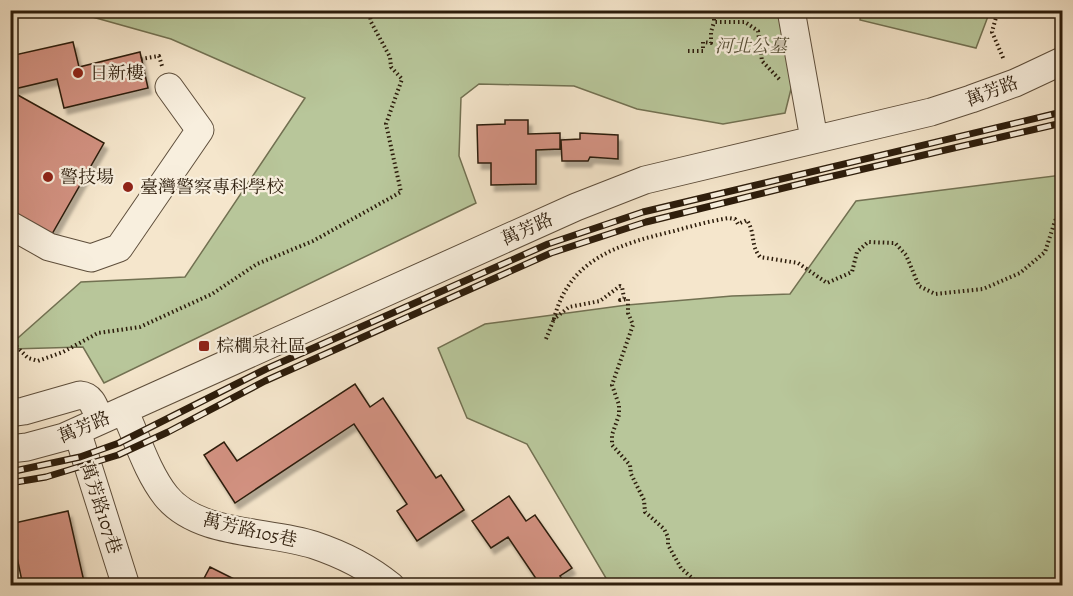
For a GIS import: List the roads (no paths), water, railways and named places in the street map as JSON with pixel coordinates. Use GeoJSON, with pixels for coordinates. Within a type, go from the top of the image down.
{"type":"FeatureCollection","features":[{"type":"Feature","properties":{"kind":"street"},"geometry":{"type":"LineString","coordinates":[[791,10],[814,139]]}},
{"type":"Feature","properties":{"kind":"street","name":"萬芳路"},"geometry":{"type":"LineString","coordinates":[[10,449],[49,441],[100,420],[610,193],[645,180],[931,112],[1015,83],[1062,61]]}},
{"type":"Feature","properties":{"kind":"street"},"geometry":{"type":"LineString","coordinates":[[10,225],[49,247],[91,258],[119,248],[200,130],[169,87]]}},
{"type":"Feature","properties":{"kind":"street"},"geometry":{"type":"LineString","coordinates":[[10,412],[24,411],[80,395],[90,399],[100,420]]}},
{"type":"Feature","properties":{"kind":"street","name":"萬芳路107巷"},"geometry":{"type":"LineString","coordinates":[[100,420],[126,585]]}},
{"type":"Feature","properties":{"kind":"street","name":"萬芳路105巷"},"geometry":{"type":"LineString","coordinates":[[100,420],[157,483],[167,498],[187,515],[210,524],[314,545],[349,560],[391,585]]}},
{"type":"Feature","properties":{"kind":"railway"},"geometry":{"type":"LineString","coordinates":[[10,472],[80,457],[119,443],[266,369],[548,244],[643,212],[1062,112]]}},
{"type":"Feature","properties":{"kind":"railway"},"geometry":{"type":"LineString","coordinates":[[10,483],[46,477],[118,455],[168,432],[265,381],[551,253],[646,222],[1062,123]]}},
{"type":"Feature","properties":{"kind":"place","name":"日新樓"},"geometry":{"type":"Point","coordinates":[78,73]}},
{"type":"Feature","properties":{"kind":"place","name":"警技場"},"geometry":{"type":"Point","coordinates":[48,177]}},
{"type":"Feature","properties":{"kind":"place","name":"臺灣警察專科學校"},"geometry":{"type":"Point","coordinates":[128,187]}},
{"type":"Feature","properties":{"kind":"place","name":"棕櫚泉社區"},"geometry":{"type":"Point","coordinates":[204,346]}},
{"type":"Feature","properties":{"kind":"park label","name":"河北公墓"},"geometry":{"type":"Point","coordinates":[751,46]}}]}
